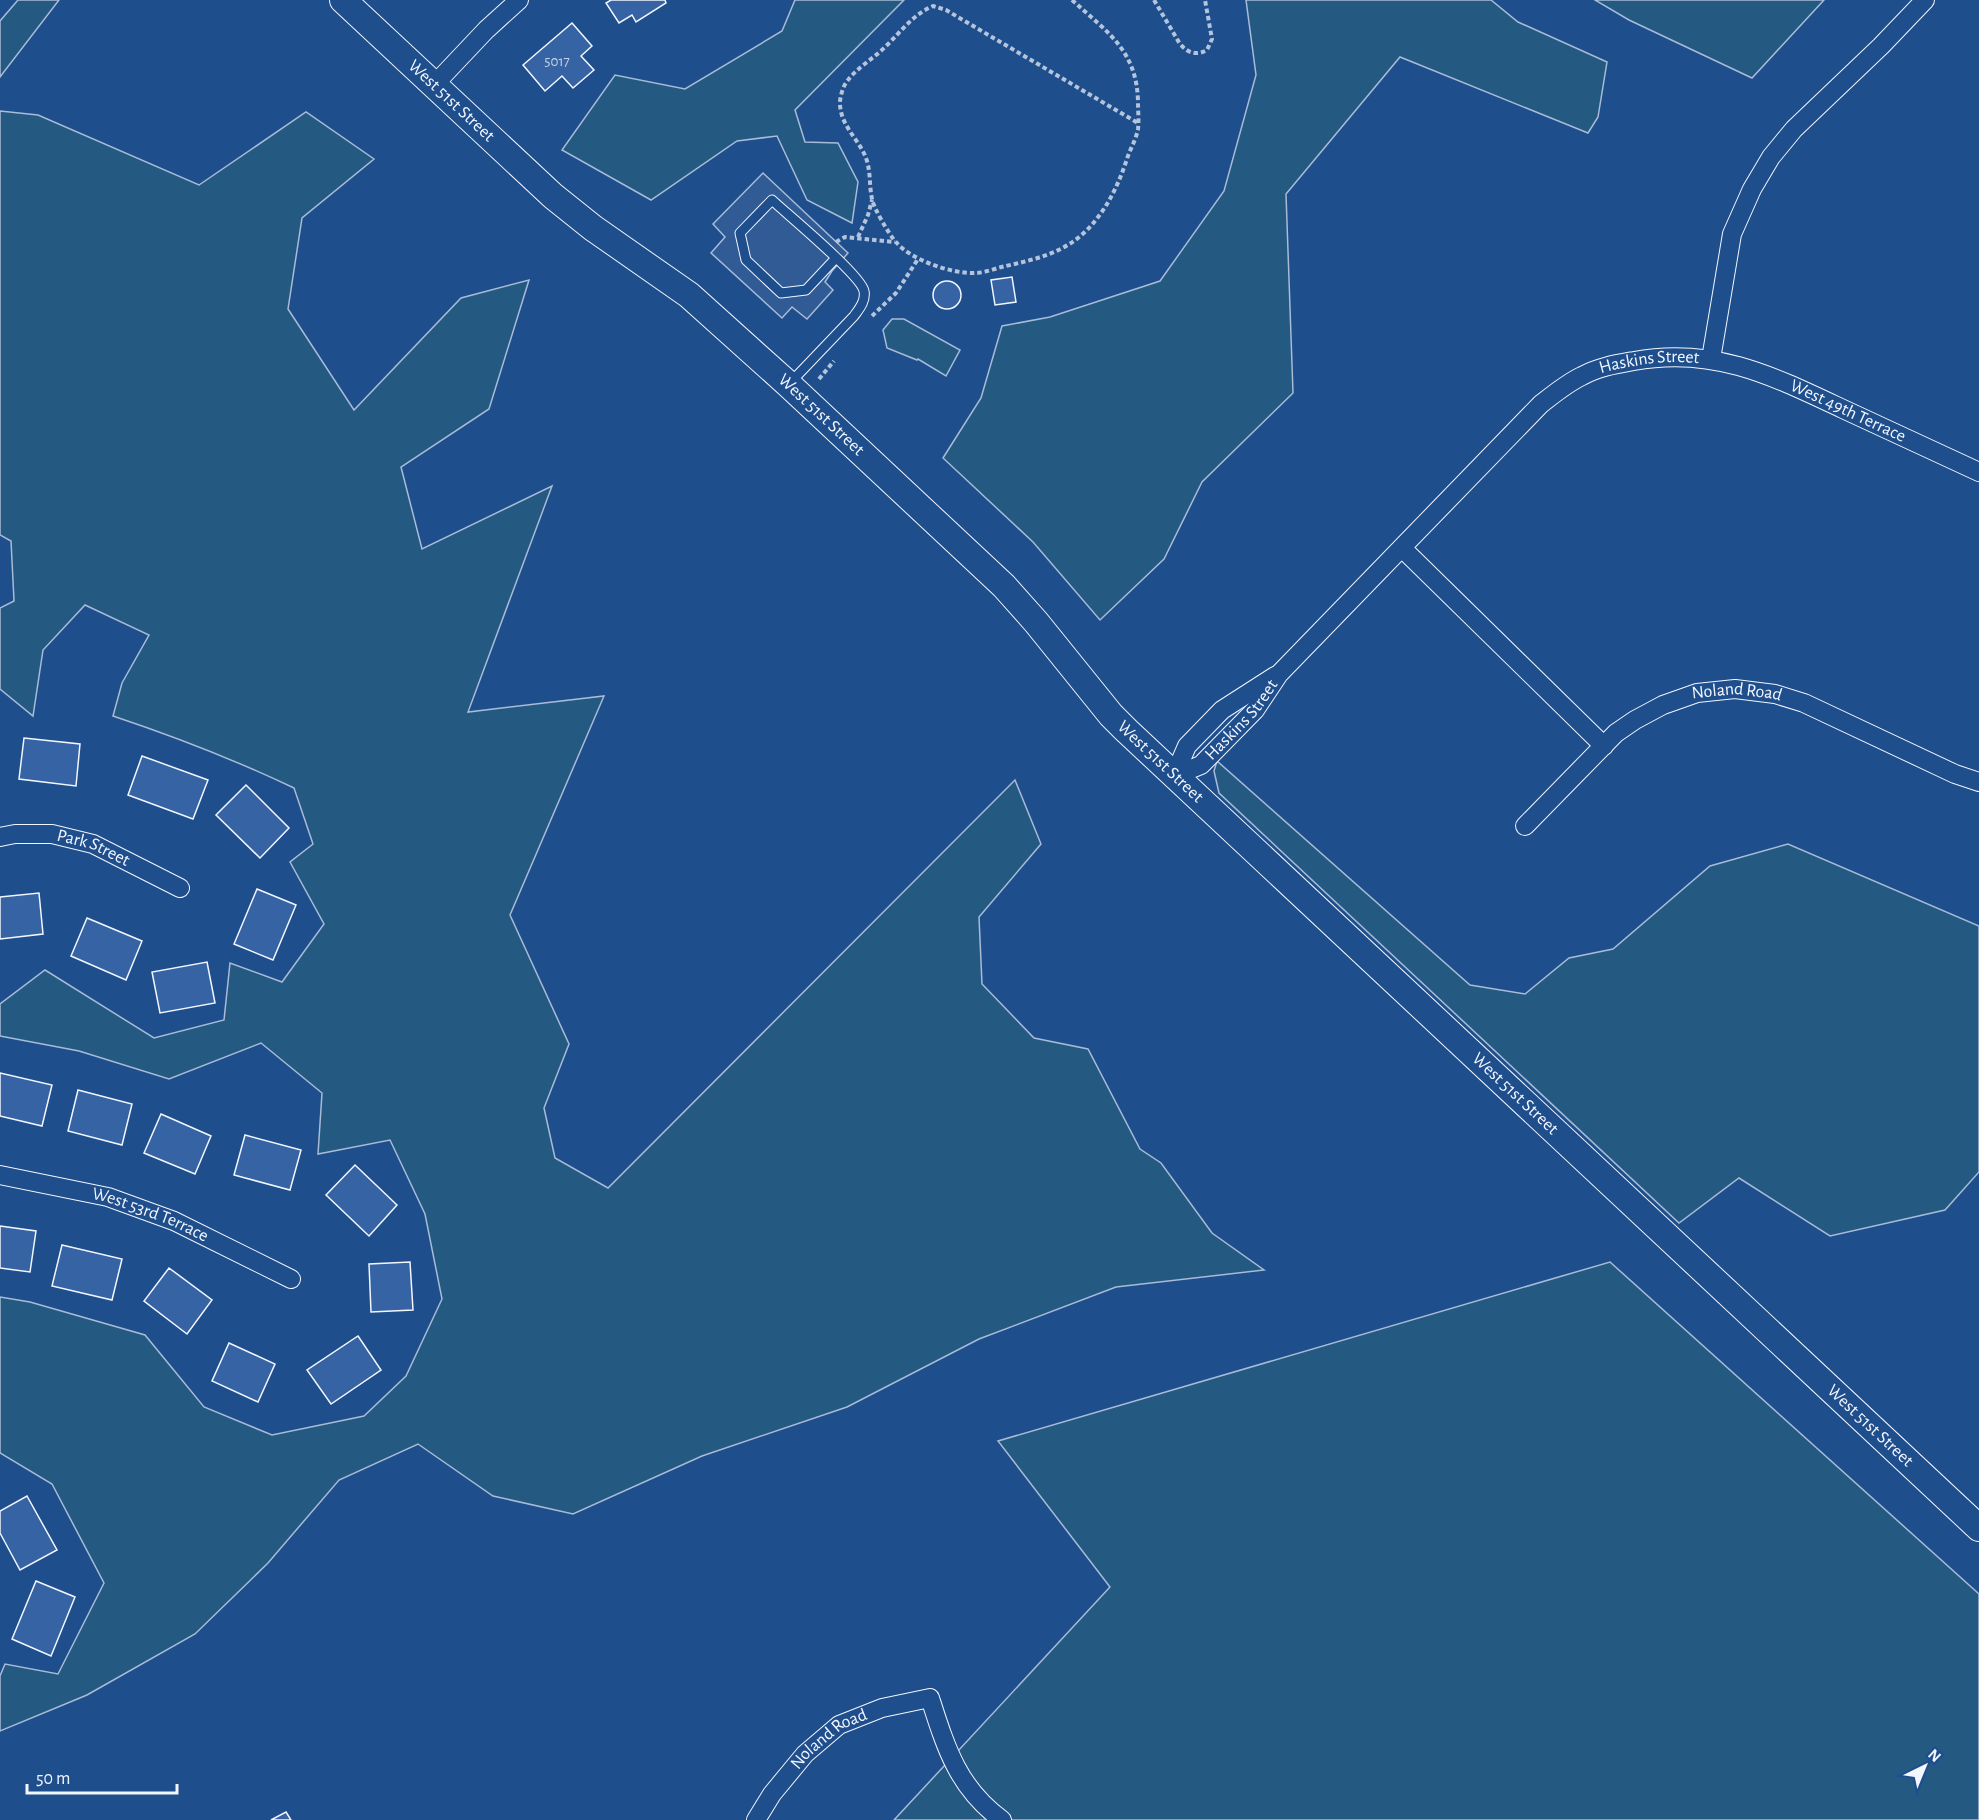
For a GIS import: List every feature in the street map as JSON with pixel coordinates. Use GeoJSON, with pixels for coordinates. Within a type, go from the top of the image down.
{"type":"FeatureCollection","features":[{"type":"Feature","properties":{"kind":"street","name":"West 51st Street"},"geometry":{"type":"LineString","coordinates":[[343,0],[553,196],[593,228],[689,295],[788,384],[1004,586],[1111,715],[1174,776],[1979,1528]]}},
{"type":"Feature","properties":{"kind":"street"},"geometry":{"type":"LineString","coordinates":[[434,85],[486,30],[519,0]]}},
{"type":"Feature","properties":{"kind":"street","name":"Haskins Street"},"geometry":{"type":"LineString","coordinates":[[1174,776],[1187,746],[1222,710],[1279,674],[1541,404],[1582,376],[1615,364],[1655,357],[1684,356],[1711,359],[1732,234],[1752,189],[1771,157],[1794,129],[1881,46],[1925,0]]}},
{"type":"Feature","properties":{"kind":"street","name":"West 49th Terrace"},"geometry":{"type":"LineString","coordinates":[[1711,359],[1783,381],[1979,472]]}},
{"type":"Feature","properties":{"kind":"street"},"geometry":{"type":"LineString","coordinates":[[1402,548],[1604,746]]}},
{"type":"Feature","properties":{"kind":"street","name":"Noland Road"},"geometry":{"type":"LineString","coordinates":[[1525,826],[1616,733],[1635,720],[1663,705],[1697,693],[1735,689],[1775,694],[1804,703],[1955,774],[1979,782]]}},
{"type":"Feature","properties":{"kind":"street","name":"Park Street"},"geometry":{"type":"LineString","coordinates":[[0,837],[15,834],[52,834],[93,844],[180,888]]}},
{"type":"Feature","properties":{"kind":"street","name":"West 53rd Terrace"},"geometry":{"type":"LineString","coordinates":[[0,1175],[108,1197],[174,1221],[291,1279]]}},
{"type":"Feature","properties":{"kind":"street","name":"Noland Road"},"geometry":{"type":"LineString","coordinates":[[756,1820],[772,1794],[805,1754],[839,1725],[882,1708],[930,1698],[944,1743],[958,1773],[985,1808],[1002,1820]]}},
{"type":"Feature","properties":{"kind":"lane"},"geometry":{"type":"LineString","coordinates":[[788,384],[854,316],[865,297],[861,284],[836,258],[772,200],[740,233],[746,260],[781,293],[806,290],[836,258]]}},
{"type":"Feature","properties":{"kind":"path"},"geometry":{"type":"LineString","coordinates":[[872,200],[895,242],[918,259],[949,269],[975,273],[1044,257],[1056,252],[1087,230],[1106,208],[1115,193],[1135,139],[1138,123],[1137,88],[1135,74],[1122,48],[1072,0]]}},
{"type":"Feature","properties":{"kind":"path"},"geometry":{"type":"LineString","coordinates":[[1154,0],[1180,44],[1195,54],[1202,54],[1207,50],[1212,39],[1205,0]]}},
{"type":"Feature","properties":{"kind":"path"},"geometry":{"type":"LineString","coordinates":[[858,237],[872,200],[868,163],[850,133],[842,113],[840,103],[842,90],[854,74],[884,48],[906,23],[933,6],[946,10],[1138,123]]}},
{"type":"Feature","properties":{"kind":"path"},"geometry":{"type":"LineString","coordinates":[[828,251],[839,239],[845,237],[895,242]]}},
{"type":"Feature","properties":{"kind":"shaded area"},"geometry":{"type":"Polygon","coordinates":[[[18,0],[59,0],[0,77],[0,21],[18,0]]]}},
{"type":"Feature","properties":{"kind":"shaded area"},"geometry":{"type":"Polygon","coordinates":[[[795,0],[904,0],[795,110],[805,142],[838,143],[858,182],[852,223],[807,200],[777,136],[737,141],[651,200],[562,150],[615,75],[685,89],[782,31],[795,0]]]}},
{"type":"Feature","properties":{"kind":"shaded area"},"geometry":{"type":"Polygon","coordinates":[[[1246,0],[1491,0],[1518,22],[1607,62],[1598,117],[1588,133],[1400,57],[1286,194],[1293,393],[1202,482],[1164,559],[1100,620],[1033,542],[943,458],[981,398],[1002,326],[1050,317],[1160,281],[1224,191],[1256,75],[1246,0]]]}},
{"type":"Feature","properties":{"kind":"shaded area"},"geometry":{"type":"Polygon","coordinates":[[[1595,0],[1824,0],[1752,78],[1629,20],[1595,0]]]}},
{"type":"Feature","properties":{"kind":"shaded area"},"geometry":{"type":"Polygon","coordinates":[[[0,111],[38,115],[199,185],[306,112],[374,159],[302,218],[288,309],[354,410],[461,298],[529,280],[489,409],[401,467],[422,549],[552,486],[468,712],[604,696],[510,915],[569,1044],[544,1108],[555,1158],[608,1188],[1015,780],[1041,844],[979,917],[982,984],[1034,1038],[1088,1049],[1140,1149],[1161,1163],[1212,1233],[1264,1270],[1116,1287],[979,1339],[847,1407],[702,1456],[573,1514],[493,1496],[418,1444],[339,1480],[268,1563],[195,1634],[87,1695],[0,1731],[0,1676],[5,1664],[58,1674],[104,1583],[52,1484],[0,1453],[0,1297],[30,1302],[145,1335],[204,1407],[272,1435],[364,1416],[406,1376],[442,1299],[425,1214],[390,1140],[318,1154],[322,1093],[261,1043],[169,1079],[79,1051],[0,1036],[0,1004],[45,970],[154,1038],[224,1020],[230,963],[282,982],[324,924],[290,862],[313,844],[294,788],[205,749],[113,716],[122,683],[149,635],[85,605],[43,650],[33,716],[0,689],[0,608],[14,601],[11,541],[0,535],[0,111]]]}},
{"type":"Feature","properties":{"kind":"shaded area"},"geometry":{"type":"Polygon","coordinates":[[[763,173],[848,253],[825,282],[833,290],[807,319],[792,307],[782,318],[711,253],[725,237],[713,224],[763,173]]]}},
{"type":"Feature","properties":{"kind":"shaded area"},"geometry":{"type":"Polygon","coordinates":[[[892,319],[904,319],[960,350],[946,376],[918,359],[887,348],[883,330],[892,319]]]}},
{"type":"Feature","properties":{"kind":"shaded area"},"geometry":{"type":"Polygon","coordinates":[[[1217,761],[1470,985],[1525,994],[1569,958],[1613,949],[1710,866],[1788,844],[1979,926],[1979,1172],[1945,1210],[1830,1236],[1739,1178],[1679,1223],[1219,793],[1214,771],[1217,761]]]}},
{"type":"Feature","properties":{"kind":"shaded area"},"geometry":{"type":"Polygon","coordinates":[[[1610,1262],[1979,1594],[1979,1820],[894,1820],[1110,1587],[998,1441],[1610,1262]]]}},
{"type":"Feature","properties":{"kind":"building"},"geometry":{"type":"Polygon","coordinates":[[[611,0],[665,0],[666,3],[636,22],[632,15],[619,23],[606,3],[611,0]]]}},
{"type":"Feature","properties":{"kind":"building"},"geometry":{"type":"Polygon","coordinates":[[[572,23],[592,46],[581,56],[594,70],[573,88],[562,76],[545,91],[523,65],[572,23]]]}},
{"type":"Feature","properties":{"kind":"building"},"geometry":{"type":"Polygon","coordinates":[[[1012,277],[1016,302],[995,305],[991,280],[1012,277]]]}},
{"type":"Feature","properties":{"kind":"building"},"geometry":{"type":"Polygon","coordinates":[[[947,281],[957,285],[961,295],[957,305],[947,309],[937,305],[933,295],[937,285],[947,281]]]}},
{"type":"Feature","properties":{"kind":"building"},"geometry":{"type":"Polygon","coordinates":[[[24,738],[80,744],[76,786],[19,779],[24,738]]]}},
{"type":"Feature","properties":{"kind":"building"},"geometry":{"type":"Polygon","coordinates":[[[142,756],[208,780],[193,819],[128,795],[142,756]]]}},
{"type":"Feature","properties":{"kind":"building"},"geometry":{"type":"Polygon","coordinates":[[[246,785],[289,828],[260,858],[216,815],[246,785]]]}},
{"type":"Feature","properties":{"kind":"building"},"geometry":{"type":"Polygon","coordinates":[[[257,889],[296,905],[273,960],[234,944],[257,889]]]}},
{"type":"Feature","properties":{"kind":"building"},"geometry":{"type":"Polygon","coordinates":[[[39,893],[43,934],[0,939],[0,897],[39,893]]]}},
{"type":"Feature","properties":{"kind":"building"},"geometry":{"type":"Polygon","coordinates":[[[87,918],[142,941],[126,980],[71,956],[87,918]]]}},
{"type":"Feature","properties":{"kind":"building"},"geometry":{"type":"Polygon","coordinates":[[[207,962],[215,1003],[160,1013],[152,972],[207,962]]]}},
{"type":"Feature","properties":{"kind":"building"},"geometry":{"type":"Polygon","coordinates":[[[0,1073],[52,1085],[42,1126],[0,1116],[0,1073]]]}},
{"type":"Feature","properties":{"kind":"building"},"geometry":{"type":"Polygon","coordinates":[[[78,1090],[132,1104],[122,1145],[68,1131],[78,1090]]]}},
{"type":"Feature","properties":{"kind":"building"},"geometry":{"type":"Polygon","coordinates":[[[161,1114],[211,1136],[195,1174],[144,1153],[161,1114]]]}},
{"type":"Feature","properties":{"kind":"building"},"geometry":{"type":"Polygon","coordinates":[[[245,1135],[301,1150],[290,1190],[234,1175],[245,1135]]]}},
{"type":"Feature","properties":{"kind":"building"},"geometry":{"type":"Polygon","coordinates":[[[355,1165],[397,1205],[369,1236],[326,1195],[355,1165]]]}},
{"type":"Feature","properties":{"kind":"building"},"geometry":{"type":"Polygon","coordinates":[[[0,1226],[36,1231],[30,1272],[0,1268],[0,1226]]]}},
{"type":"Feature","properties":{"kind":"building"},"geometry":{"type":"Polygon","coordinates":[[[62,1245],[122,1259],[112,1300],[52,1286],[62,1245]]]}},
{"type":"Feature","properties":{"kind":"building"},"geometry":{"type":"Polygon","coordinates":[[[410,1262],[413,1310],[371,1312],[369,1264],[410,1262]]]}},
{"type":"Feature","properties":{"kind":"building"},"geometry":{"type":"Polygon","coordinates":[[[169,1268],[212,1300],[187,1334],[144,1301],[169,1268]]]}},
{"type":"Feature","properties":{"kind":"building"},"geometry":{"type":"Polygon","coordinates":[[[358,1336],[381,1370],[331,1404],[307,1370],[358,1336]]]}},
{"type":"Feature","properties":{"kind":"building"},"geometry":{"type":"Polygon","coordinates":[[[229,1343],[275,1364],[258,1402],[212,1381],[229,1343]]]}},
{"type":"Feature","properties":{"kind":"building"},"geometry":{"type":"Polygon","coordinates":[[[27,1496],[57,1550],[20,1570],[0,1533],[0,1511],[27,1496]]]}},
{"type":"Feature","properties":{"kind":"building"},"geometry":{"type":"Polygon","coordinates":[[[36,1581],[75,1597],[51,1656],[12,1639],[36,1581]]]}},
{"type":"Feature","properties":{"kind":"building"},"geometry":{"type":"Polygon","coordinates":[[[286,1812],[291,1820],[271,1820],[286,1812]]]}}]}
